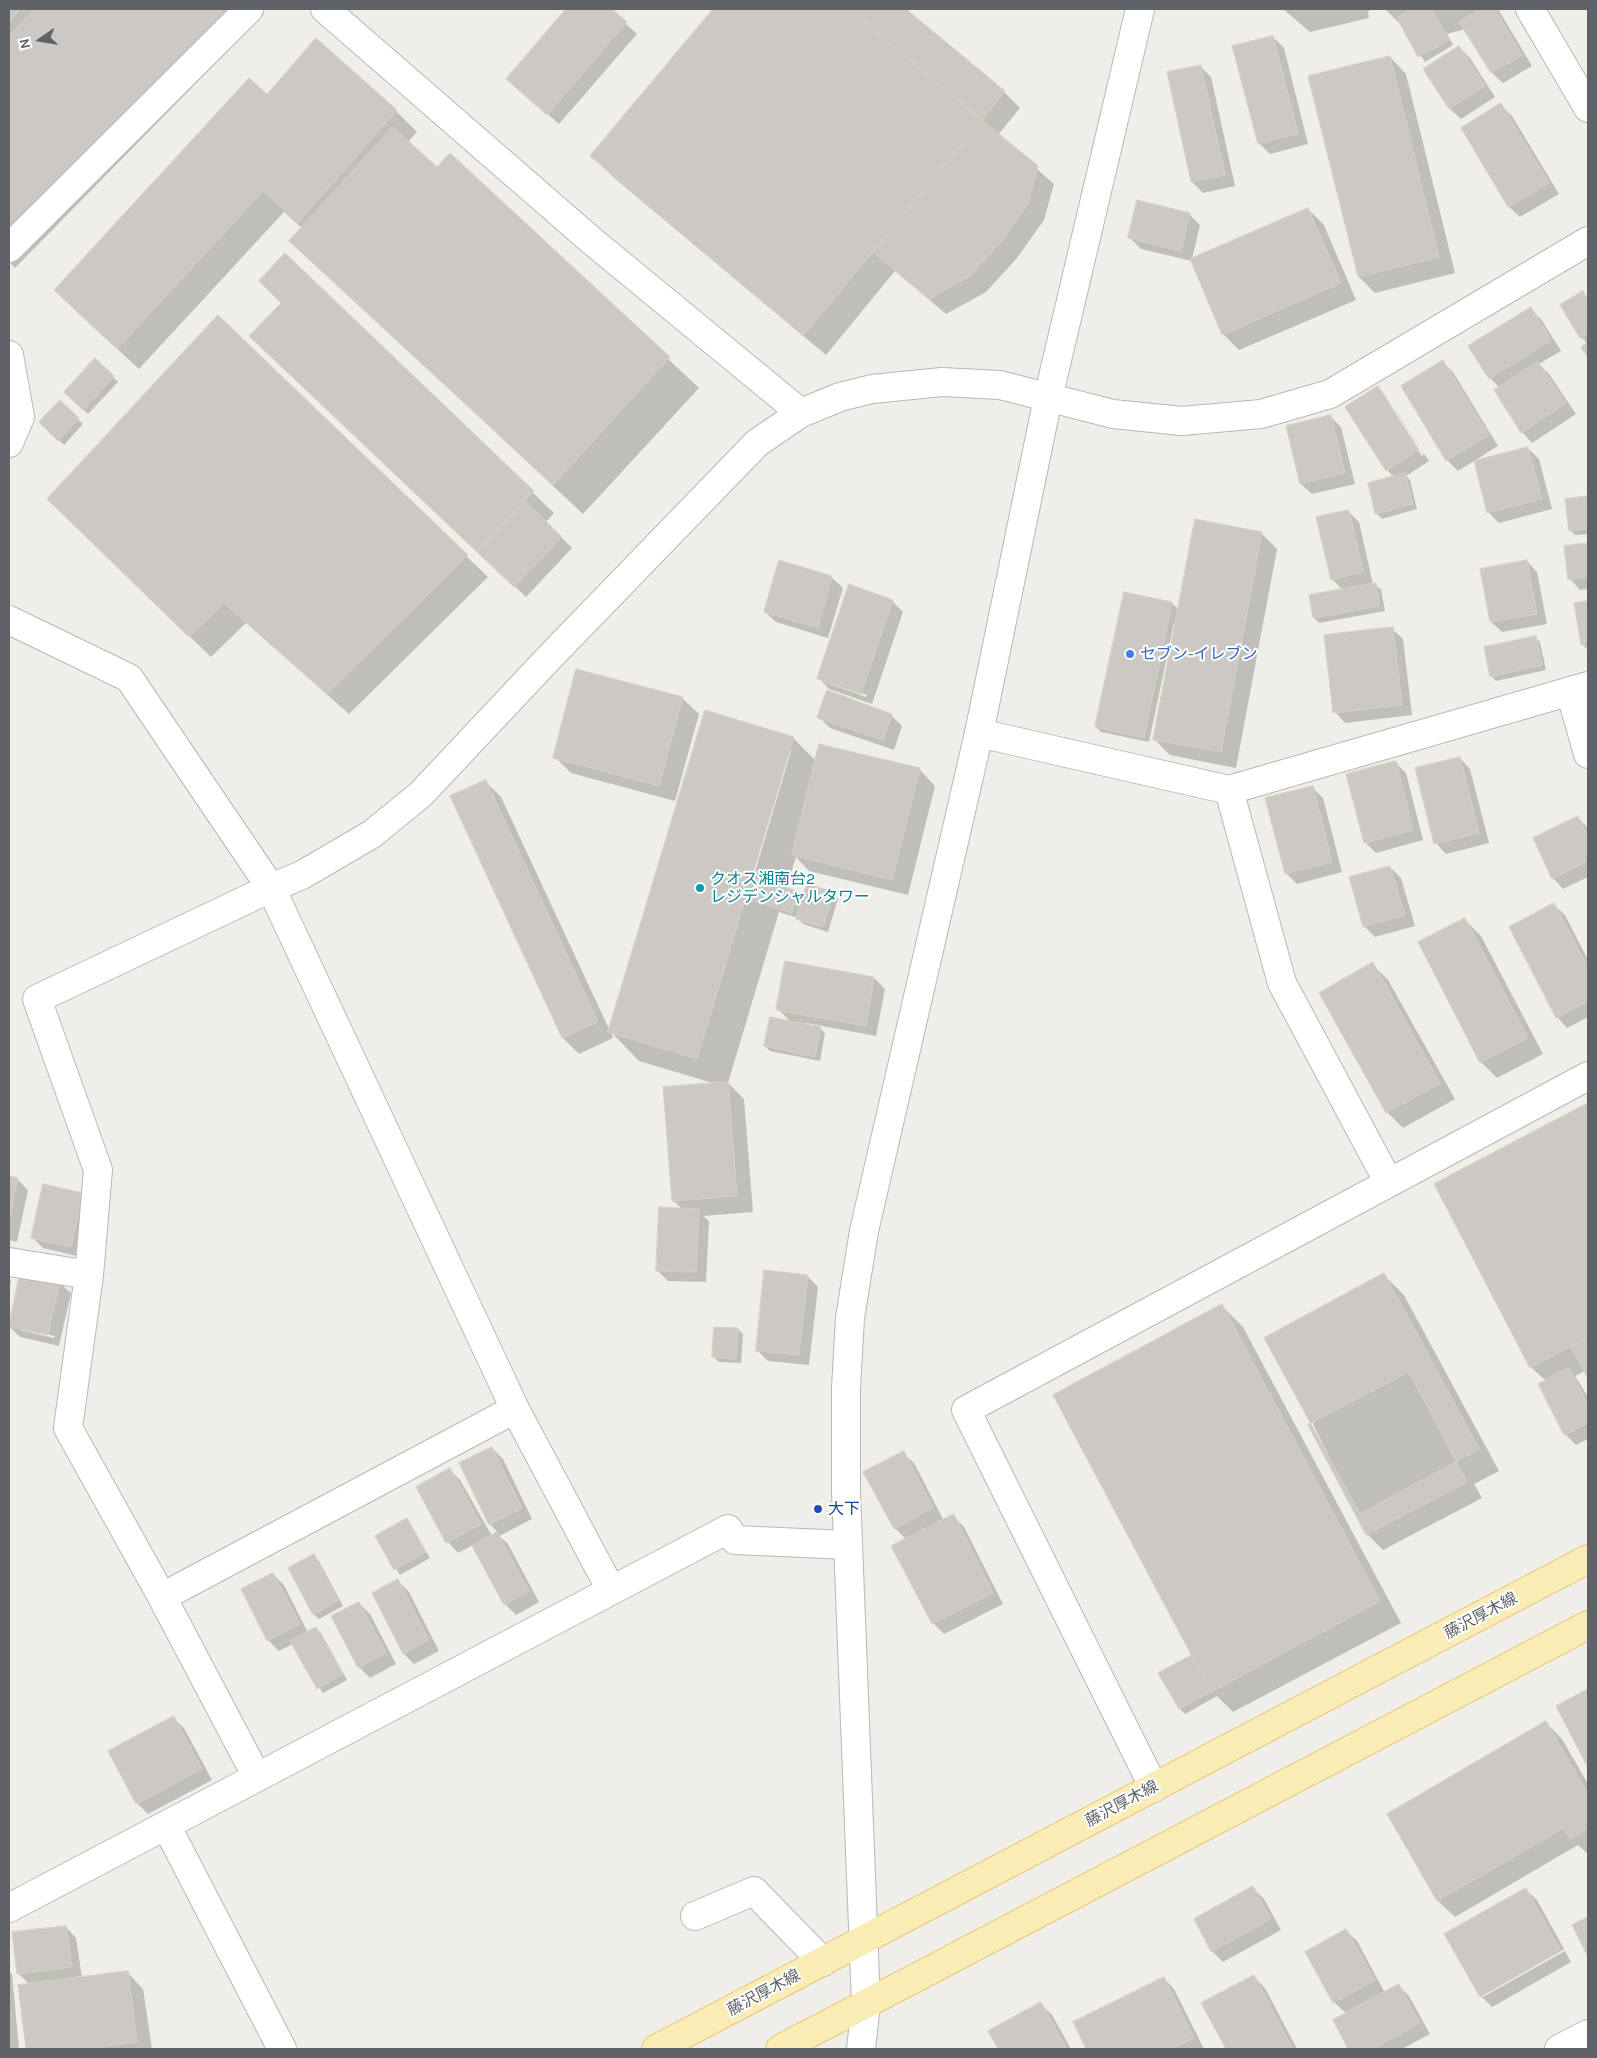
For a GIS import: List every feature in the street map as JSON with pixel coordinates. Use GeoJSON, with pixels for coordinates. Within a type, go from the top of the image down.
{"type":"FeatureCollection","features":[{"type":"Feature","properties":{"kind":"main road","name":"藤沢厚木線"},"geometry":{"type":"LineString","coordinates":[[656,2049],[1588,1559]]}},
{"type":"Feature","properties":{"kind":"main road"},"geometry":{"type":"LineString","coordinates":[[780,2049],[1588,1625]]}},
{"type":"Feature","properties":{"kind":"street"},"geometry":{"type":"LineString","coordinates":[[9,248],[249,9]]}},
{"type":"Feature","properties":{"kind":"street"},"geometry":{"type":"LineString","coordinates":[[325,9],[592,241],[801,413]]}},
{"type":"Feature","properties":{"kind":"street"},"geometry":{"type":"LineString","coordinates":[[860,2049],[866,2004],[848,1545],[846,1388],[850,1318],[864,1231],[979,733],[1048,398],[1140,9]]}},
{"type":"Feature","properties":{"kind":"street"},"geometry":{"type":"LineString","coordinates":[[1530,9],[1588,108]]}},
{"type":"Feature","properties":{"kind":"street"},"geometry":{"type":"LineString","coordinates":[[257,1777],[162,1597],[68,1428],[89,1275],[98,1170],[37,999],[310,871],[372,834],[421,794],[547,660],[757,443],[801,413],[840,397],[872,389],[942,382],[1000,385],[1113,414],[1182,421],[1261,414],[1330,394],[1588,241]]}},
{"type":"Feature","properties":{"kind":"street"},"geometry":{"type":"LineString","coordinates":[[9,355],[20,417],[9,443]]}},
{"type":"Feature","properties":{"kind":"street"},"geometry":{"type":"LineString","coordinates":[[9,620],[129,678],[271,888],[515,1408],[611,1590]]}},
{"type":"Feature","properties":{"kind":"street"},"geometry":{"type":"LineString","coordinates":[[979,733],[1229,790],[1579,689],[1588,754]]}},
{"type":"Feature","properties":{"kind":"street"},"geometry":{"type":"LineString","coordinates":[[1229,790],[1282,983],[1389,1183]]}},
{"type":"Feature","properties":{"kind":"street"},"geometry":{"type":"LineString","coordinates":[[1154,1788],[966,1410],[1588,1076]]}},
{"type":"Feature","properties":{"kind":"street"},"geometry":{"type":"LineString","coordinates":[[9,1262],[89,1275]]}},
{"type":"Feature","properties":{"kind":"street"},"geometry":{"type":"LineString","coordinates":[[162,1597],[515,1408]]}},
{"type":"Feature","properties":{"kind":"street"},"geometry":{"type":"LineString","coordinates":[[9,1908],[728,1529],[735,1540],[848,1545]]}},
{"type":"Feature","properties":{"kind":"street"},"geometry":{"type":"LineString","coordinates":[[166,1825],[282,2049]]}},
{"type":"Feature","properties":{"kind":"street"},"geometry":{"type":"LineString","coordinates":[[695,1916],[754,1891],[822,1962]]}},
{"type":"Feature","properties":{"kind":"street"},"geometry":{"type":"LineString","coordinates":[[1559,2049],[1588,2034]]}},
{"type":"Feature","properties":{"kind":"building"},"geometry":{"type":"Polygon","coordinates":[[[9,9],[21,9],[9,22],[9,9]]]}},
{"type":"Feature","properties":{"kind":"building"},"geometry":{"type":"Polygon","coordinates":[[[35,9],[228,9],[9,232],[9,36],[35,9]]]}},
{"type":"Feature","properties":{"kind":"building"},"geometry":{"type":"Polygon","coordinates":[[[566,9],[612,9],[627,22],[547,115],[506,79],[566,9]]]}},
{"type":"Feature","properties":{"kind":"building"},"geometry":{"type":"Polygon","coordinates":[[[713,9],[849,9],[982,120],[804,335],[590,156],[713,9]]]}},
{"type":"Feature","properties":{"kind":"building"},"geometry":{"type":"Polygon","coordinates":[[[849,9],[906,9],[1005,91],[982,120],[849,9]]]}},
{"type":"Feature","properties":{"kind":"building"},"geometry":{"type":"Polygon","coordinates":[[[1413,9],[1431,9],[1449,40],[1418,57],[1397,18],[1413,9]]]}},
{"type":"Feature","properties":{"kind":"building"},"geometry":{"type":"Polygon","coordinates":[[[1481,9],[1495,9],[1522,55],[1491,73],[1459,22],[1481,9]]]}},
{"type":"Feature","properties":{"kind":"building"},"geometry":{"type":"Polygon","coordinates":[[[1273,36],[1298,133],[1258,144],[1232,46],[1273,36]]]}},
{"type":"Feature","properties":{"kind":"building"},"geometry":{"type":"Polygon","coordinates":[[[316,38],[397,110],[298,223],[263,191],[117,349],[54,290],[249,78],[267,94],[316,38]]]}},
{"type":"Feature","properties":{"kind":"building"},"geometry":{"type":"Polygon","coordinates":[[[1459,46],[1485,86],[1449,109],[1423,69],[1459,46]]]}},
{"type":"Feature","properties":{"kind":"building"},"geometry":{"type":"Polygon","coordinates":[[[1390,56],[1439,257],[1358,277],[1308,76],[1390,56]]]}},
{"type":"Feature","properties":{"kind":"building"},"geometry":{"type":"Polygon","coordinates":[[[1201,65],[1225,175],[1191,182],[1167,72],[1201,65]]]}},
{"type":"Feature","properties":{"kind":"building"},"geometry":{"type":"Polygon","coordinates":[[[1501,103],[1549,183],[1508,207],[1461,128],[1501,103]]]}},
{"type":"Feature","properties":{"kind":"building"},"geometry":{"type":"Polygon","coordinates":[[[982,120],[1038,166],[1028,204],[1001,242],[970,276],[929,299],[873,252],[982,120]]]}},
{"type":"Feature","properties":{"kind":"building"},"geometry":{"type":"Polygon","coordinates":[[[393,127],[437,167],[450,153],[670,357],[553,485],[289,241],[393,127]]]}},
{"type":"Feature","properties":{"kind":"building"},"geometry":{"type":"Polygon","coordinates":[[[1137,200],[1190,213],[1181,251],[1128,238],[1137,200]]]}},
{"type":"Feature","properties":{"kind":"building"},"geometry":{"type":"Polygon","coordinates":[[[1308,208],[1341,283],[1222,335],[1190,259],[1308,208]]]}},
{"type":"Feature","properties":{"kind":"building"},"geometry":{"type":"Polygon","coordinates":[[[285,253],[534,491],[477,552],[249,336],[281,303],[259,281],[285,253]]]}},
{"type":"Feature","properties":{"kind":"building"},"geometry":{"type":"Polygon","coordinates":[[[1583,291],[1588,300],[1588,333],[1580,338],[1560,305],[1583,291]]]}},
{"type":"Feature","properties":{"kind":"building"},"geometry":{"type":"Polygon","coordinates":[[[1531,307],[1551,340],[1489,379],[1468,346],[1531,307]]]}},
{"type":"Feature","properties":{"kind":"building"},"geometry":{"type":"Polygon","coordinates":[[[218,315],[468,555],[327,694],[224,603],[189,637],[47,499],[218,315]]]}},
{"type":"Feature","properties":{"kind":"building"},"geometry":{"type":"Polygon","coordinates":[[[1588,342],[1588,358],[1581,347],[1588,342]]]}},
{"type":"Feature","properties":{"kind":"building"},"geometry":{"type":"Polygon","coordinates":[[[95,358],[114,376],[83,410],[64,392],[95,358]]]}},
{"type":"Feature","properties":{"kind":"building"},"geometry":{"type":"Polygon","coordinates":[[[1443,360],[1489,435],[1446,461],[1401,386],[1443,360]]]}},
{"type":"Feature","properties":{"kind":"building"},"geometry":{"type":"Polygon","coordinates":[[[1538,362],[1566,403],[1521,433],[1494,390],[1538,362]]]}},
{"type":"Feature","properties":{"kind":"building"},"geometry":{"type":"Polygon","coordinates":[[[1378,386],[1419,450],[1386,471],[1345,407],[1378,386]]]}},
{"type":"Feature","properties":{"kind":"building"},"geometry":{"type":"Polygon","coordinates":[[[60,400],[79,418],[58,441],[39,422],[60,400]]]}},
{"type":"Feature","properties":{"kind":"building"},"geometry":{"type":"Polygon","coordinates":[[[1331,415],[1345,473],[1300,484],[1286,426],[1331,415]]]}},
{"type":"Feature","properties":{"kind":"building"},"geometry":{"type":"Polygon","coordinates":[[[1528,447],[1542,499],[1487,513],[1474,461],[1528,447]]]}},
{"type":"Feature","properties":{"kind":"building"},"geometry":{"type":"Polygon","coordinates":[[[1405,473],[1413,504],[1375,514],[1368,483],[1405,473]]]}},
{"type":"Feature","properties":{"kind":"building"},"geometry":{"type":"Polygon","coordinates":[[[1588,496],[1588,529],[1569,531],[1565,499],[1588,496]]]}},
{"type":"Feature","properties":{"kind":"building"},"geometry":{"type":"Polygon","coordinates":[[[525,501],[562,537],[514,587],[477,552],[525,501]]]}},
{"type":"Feature","properties":{"kind":"building"},"geometry":{"type":"Polygon","coordinates":[[[1349,510],[1363,572],[1331,580],[1316,517],[1349,510]]]}},
{"type":"Feature","properties":{"kind":"building"},"geometry":{"type":"Polygon","coordinates":[[[1195,519],[1262,532],[1221,752],[1153,740],[1195,519]]]}},
{"type":"Feature","properties":{"kind":"building"},"geometry":{"type":"Polygon","coordinates":[[[1588,543],[1588,577],[1568,580],[1564,546],[1588,543]]]}},
{"type":"Feature","properties":{"kind":"building"},"geometry":{"type":"Polygon","coordinates":[[[779,560],[832,576],[818,628],[764,612],[779,560]]]}},
{"type":"Feature","properties":{"kind":"building"},"geometry":{"type":"Polygon","coordinates":[[[1527,560],[1537,614],[1490,622],[1480,569],[1527,560]]]}},
{"type":"Feature","properties":{"kind":"building"},"geometry":{"type":"Polygon","coordinates":[[[1376,583],[1380,606],[1313,618],[1309,595],[1376,583]]]}},
{"type":"Feature","properties":{"kind":"building"},"geometry":{"type":"Polygon","coordinates":[[[849,584],[893,600],[861,694],[817,679],[849,584]]]}},
{"type":"Feature","properties":{"kind":"building"},"geometry":{"type":"Polygon","coordinates":[[[1124,592],[1172,602],[1144,738],[1095,727],[1124,592]]]}},
{"type":"Feature","properties":{"kind":"building"},"geometry":{"type":"Polygon","coordinates":[[[1588,601],[1588,644],[1581,645],[1574,603],[1588,601]]]}},
{"type":"Feature","properties":{"kind":"building"},"geometry":{"type":"Polygon","coordinates":[[[1393,627],[1402,705],[1333,713],[1324,635],[1393,627]]]}},
{"type":"Feature","properties":{"kind":"building"},"geometry":{"type":"Polygon","coordinates":[[[1536,636],[1542,665],[1490,677],[1484,647],[1536,636]]]}},
{"type":"Feature","properties":{"kind":"building"},"geometry":{"type":"Polygon","coordinates":[[[576,669],[683,697],[659,786],[553,758],[576,669]]]}},
{"type":"Feature","properties":{"kind":"building"},"geometry":{"type":"Polygon","coordinates":[[[827,690],[892,714],[883,740],[817,718],[827,690]]]}},
{"type":"Feature","properties":{"kind":"building","name":"クオス湘南台2 レジデンシャルタワー"},"geometry":{"type":"Polygon","coordinates":[[[705,710],[794,737],[697,1059],[608,1032],[705,710]]]}},
{"type":"Feature","properties":{"kind":"building"},"geometry":{"type":"Polygon","coordinates":[[[819,744],[920,768],[892,880],[792,855],[819,744]]]}},
{"type":"Feature","properties":{"kind":"building"},"geometry":{"type":"Polygon","coordinates":[[[1460,757],[1479,833],[1434,844],[1415,768],[1460,757]]]}},
{"type":"Feature","properties":{"kind":"building"},"geometry":{"type":"Polygon","coordinates":[[[1396,761],[1413,830],[1364,843],[1346,774],[1396,761]]]}},
{"type":"Feature","properties":{"kind":"building"},"geometry":{"type":"Polygon","coordinates":[[[486,780],[598,1022],[562,1038],[450,796],[486,780]]]}},
{"type":"Feature","properties":{"kind":"building"},"geometry":{"type":"Polygon","coordinates":[[[1313,786],[1332,862],[1285,874],[1265,798],[1313,786]]]}},
{"type":"Feature","properties":{"kind":"building"},"geometry":{"type":"Polygon","coordinates":[[[1578,816],[1588,837],[1588,861],[1552,879],[1533,838],[1578,816]]]}},
{"type":"Feature","properties":{"kind":"building"},"geometry":{"type":"Polygon","coordinates":[[[1390,866],[1405,915],[1363,927],[1349,877],[1390,866]]]}},
{"type":"Feature","properties":{"kind":"building"},"geometry":{"type":"Polygon","coordinates":[[[752,877],[798,891],[792,913],[745,898],[752,877]]]}},
{"type":"Feature","properties":{"kind":"building"},"geometry":{"type":"Polygon","coordinates":[[[807,884],[834,892],[823,927],[796,919],[807,884]]]}},
{"type":"Feature","properties":{"kind":"building"},"geometry":{"type":"Polygon","coordinates":[[[1554,903],[1588,967],[1588,1001],[1556,1018],[1509,927],[1554,903]]]}},
{"type":"Feature","properties":{"kind":"building"},"geometry":{"type":"Polygon","coordinates":[[[1465,918],[1528,1038],[1480,1063],[1418,942],[1465,918]]]}},
{"type":"Feature","properties":{"kind":"building"},"geometry":{"type":"Polygon","coordinates":[[[785,961],[874,977],[866,1026],[776,1010],[785,961]]]}},
{"type":"Feature","properties":{"kind":"building"},"geometry":{"type":"Polygon","coordinates":[[[1373,962],[1440,1083],[1386,1113],[1319,993],[1373,962]]]}},
{"type":"Feature","properties":{"kind":"building"},"geometry":{"type":"Polygon","coordinates":[[[770,1017],[821,1027],[815,1057],[764,1046],[770,1017]]]}},
{"type":"Feature","properties":{"kind":"building"},"geometry":{"type":"Polygon","coordinates":[[[728,1082],[737,1196],[672,1201],[663,1087],[728,1082]]]}},
{"type":"Feature","properties":{"kind":"building"},"geometry":{"type":"Polygon","coordinates":[[[1588,1103],[1588,1337],[1530,1368],[1434,1184],[1588,1103]]]}},
{"type":"Feature","properties":{"kind":"building"},"geometry":{"type":"Polygon","coordinates":[[[9,1176],[18,1178],[9,1220],[9,1176]]]}},
{"type":"Feature","properties":{"kind":"building"},"geometry":{"type":"Polygon","coordinates":[[[43,1184],[83,1193],[71,1247],[31,1238],[43,1184]]]}},
{"type":"Feature","properties":{"kind":"building"},"geometry":{"type":"Polygon","coordinates":[[[659,1207],[699,1209],[696,1272],[656,1271],[659,1207]]]}},
{"type":"Feature","properties":{"kind":"building"},"geometry":{"type":"Polygon","coordinates":[[[764,1270],[808,1275],[799,1355],[756,1351],[764,1270]]]}},
{"type":"Feature","properties":{"kind":"building"},"geometry":{"type":"Polygon","coordinates":[[[20,1273],[60,1281],[48,1335],[9,1327],[20,1273]]]}},
{"type":"Feature","properties":{"kind":"building"},"geometry":{"type":"Polygon","coordinates":[[[1384,1273],[1479,1449],[1360,1514],[1264,1338],[1384,1273]]]}},
{"type":"Feature","properties":{"kind":"building"},"geometry":{"type":"Polygon","coordinates":[[[1222,1304],[1380,1601],[1211,1692],[1053,1395],[1222,1304]]]}},
{"type":"Feature","properties":{"kind":"building"},"geometry":{"type":"Polygon","coordinates":[[[714,1327],[738,1328],[736,1359],[712,1357],[714,1327]]]}},
{"type":"Feature","properties":{"kind":"building"},"geometry":{"type":"Polygon","coordinates":[[[1588,1337],[1588,1376],[1587,1377],[1571,1347],[1588,1337]]]}},
{"type":"Feature","properties":{"kind":"building"},"geometry":{"type":"Polygon","coordinates":[[[1569,1368],[1588,1405],[1588,1423],[1564,1435],[1538,1384],[1569,1368]]]}},
{"type":"Feature","properties":{"kind":"building"},"geometry":{"type":"Polygon","coordinates":[[[1409,1372],[1467,1482],[1366,1535],[1308,1425],[1409,1372]]]}},
{"type":"Feature","properties":{"kind":"building"},"geometry":{"type":"Polygon","coordinates":[[[492,1447],[522,1508],[489,1525],[459,1463],[492,1447]]]}},
{"type":"Feature","properties":{"kind":"building"},"geometry":{"type":"Polygon","coordinates":[[[904,1451],[933,1508],[894,1529],[863,1472],[904,1451]]]}},
{"type":"Feature","properties":{"kind":"building"},"geometry":{"type":"Polygon","coordinates":[[[450,1468],[481,1524],[446,1543],[416,1487],[450,1468]]]}},
{"type":"Feature","properties":{"kind":"building"},"geometry":{"type":"Polygon","coordinates":[[[954,1514],[993,1593],[932,1624],[891,1546],[954,1514]]]}},
{"type":"Feature","properties":{"kind":"building"},"geometry":{"type":"Polygon","coordinates":[[[407,1518],[426,1552],[394,1570],[375,1536],[407,1518]]]}},
{"type":"Feature","properties":{"kind":"building"},"geometry":{"type":"Polygon","coordinates":[[[497,1532],[529,1591],[504,1605],[472,1546],[497,1532]]]}},
{"type":"Feature","properties":{"kind":"building"},"geometry":{"type":"Polygon","coordinates":[[[314,1554],[338,1600],[313,1615],[288,1568],[314,1554]]]}},
{"type":"Feature","properties":{"kind":"building"},"geometry":{"type":"Polygon","coordinates":[[[273,1573],[300,1624],[267,1641],[241,1589],[273,1573]]]}},
{"type":"Feature","properties":{"kind":"building"},"geometry":{"type":"Polygon","coordinates":[[[398,1579],[429,1640],[403,1654],[372,1593],[398,1579]]]}},
{"type":"Feature","properties":{"kind":"building"},"geometry":{"type":"Polygon","coordinates":[[[359,1602],[386,1653],[358,1668],[331,1616],[359,1602]]]}},
{"type":"Feature","properties":{"kind":"building"},"geometry":{"type":"Polygon","coordinates":[[[316,1627],[343,1674],[317,1689],[290,1641],[316,1627]]]}},
{"type":"Feature","properties":{"kind":"building"},"geometry":{"type":"Polygon","coordinates":[[[1192,1655],[1211,1692],[1179,1709],[1158,1673],[1192,1655]]]}},
{"type":"Feature","properties":{"kind":"building"},"geometry":{"type":"Polygon","coordinates":[[[1588,1689],[1588,1768],[1556,1706],[1588,1689]]]}},
{"type":"Feature","properties":{"kind":"building"},"geometry":{"type":"Polygon","coordinates":[[[174,1716],[202,1769],[136,1804],[108,1751],[174,1716]]]}},
{"type":"Feature","properties":{"kind":"building"},"geometry":{"type":"Polygon","coordinates":[[[1546,1721],[1588,1794],[1588,1828],[1570,1839],[1564,1828],[1437,1901],[1387,1814],[1546,1721]]]}},
{"type":"Feature","properties":{"kind":"building"},"geometry":{"type":"Polygon","coordinates":[[[1253,1886],[1271,1919],[1211,1952],[1194,1919],[1253,1886]]]}},
{"type":"Feature","properties":{"kind":"building"},"geometry":{"type":"Polygon","coordinates":[[[1526,1888],[1561,1951],[1480,1997],[1444,1934],[1526,1888]]]}},
{"type":"Feature","properties":{"kind":"building"},"geometry":{"type":"Polygon","coordinates":[[[1588,1917],[1588,1957],[1572,1925],[1588,1917]]]}},
{"type":"Feature","properties":{"kind":"building"},"geometry":{"type":"Polygon","coordinates":[[[66,1926],[72,1967],[17,1974],[12,1932],[66,1926]]]}},
{"type":"Feature","properties":{"kind":"building"},"geometry":{"type":"Polygon","coordinates":[[[1346,1929],[1375,1980],[1333,2003],[1305,1952],[1346,1929]]]}},
{"type":"Feature","properties":{"kind":"building"},"geometry":{"type":"Polygon","coordinates":[[[128,1971],[137,2042],[86,2049],[26,2049],[18,1985],[128,1971]]]}},
{"type":"Feature","properties":{"kind":"building"},"geometry":{"type":"Polygon","coordinates":[[[1254,1975],[1293,2049],[1226,2049],[1201,2003],[1254,1975]]]}},
{"type":"Feature","properties":{"kind":"building"},"geometry":{"type":"Polygon","coordinates":[[[1164,1977],[1194,2038],[1172,2049],[1086,2049],[1073,2022],[1164,1977]]]}},
{"type":"Feature","properties":{"kind":"building"},"geometry":{"type":"Polygon","coordinates":[[[1399,1984],[1420,2023],[1373,2049],[1348,2049],[1333,2020],[1399,1984]]]}},
{"type":"Feature","properties":{"kind":"building"},"geometry":{"type":"Polygon","coordinates":[[[1041,2002],[1067,2049],[998,2049],[988,2031],[1041,2002]]]}},
{"type":"Feature","properties":{"kind":"place","name":"セブン-イレブン"},"geometry":{"type":"Point","coordinates":[1130,654]}},
{"type":"Feature","properties":{"kind":"place","name":"クオス湘南台2 レジデンシャルタワー"},"geometry":{"type":"Point","coordinates":[700,888]}},
{"type":"Feature","properties":{"kind":"place","name":"大下"},"geometry":{"type":"Point","coordinates":[818,1509]}}]}
